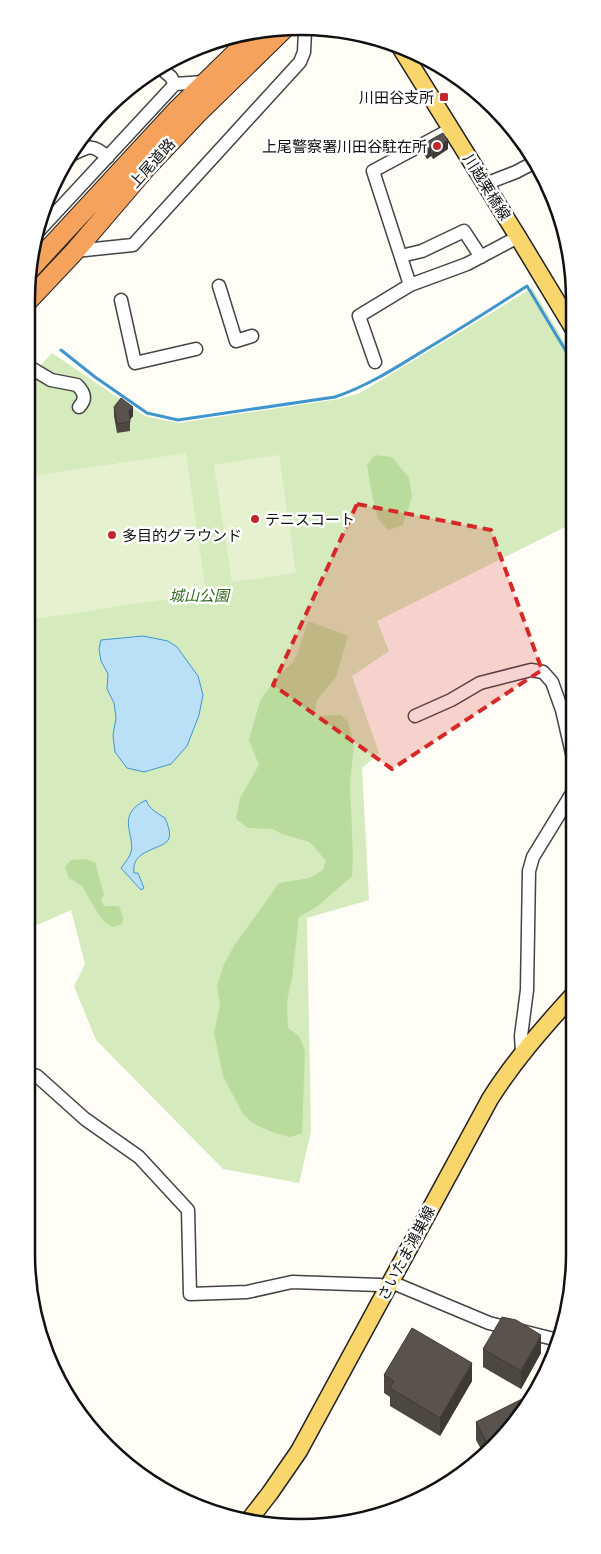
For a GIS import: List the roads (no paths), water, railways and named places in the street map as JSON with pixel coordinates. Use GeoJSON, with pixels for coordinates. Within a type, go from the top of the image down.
{"type":"FeatureCollection","features":[{"type":"Feature","properties":{"kind":"highway","name":"上尾道路"},"geometry":{"type":"LineString","coordinates":[[35,293],[75,251],[146,168],[197,114],[277,36]]}},
{"type":"Feature","properties":{"kind":"highway","name":"上尾道路"},"geometry":{"type":"LineString","coordinates":[[38,260],[171,116],[248,40]]}},
{"type":"Feature","properties":{"kind":"main road","name":"川越栗橋線"},"geometry":{"type":"LineString","coordinates":[[406,57],[566,318]]}},
{"type":"Feature","properties":{"kind":"main road","name":"さいたま鴻巣線"},"geometry":{"type":"LineString","coordinates":[[254,1515],[299,1451],[490,1099],[522,1052],[566,1003]]}},
{"type":"Feature","properties":{"kind":"street"},"geometry":{"type":"LineString","coordinates":[[75,251],[133,245],[210,163],[300,62],[304,52],[305,35]]}},
{"type":"Feature","properties":{"kind":"street"},"geometry":{"type":"LineString","coordinates":[[166,72],[171,77],[174,84]]}},
{"type":"Feature","properties":{"kind":"street"},"geometry":{"type":"LineString","coordinates":[[47,222],[174,84],[204,82]]}},
{"type":"Feature","properties":{"kind":"street"},"geometry":{"type":"LineString","coordinates":[[410,284],[373,170],[451,129]]}},
{"type":"Feature","properties":{"kind":"street"},"geometry":{"type":"LineString","coordinates":[[83,149],[94,147],[108,157]]}},
{"type":"Feature","properties":{"kind":"street"},"geometry":{"type":"LineString","coordinates":[[485,184],[528,165]]}},
{"type":"Feature","properties":{"kind":"street"},"geometry":{"type":"LineString","coordinates":[[401,256],[422,252],[464,231],[481,257]]}},
{"type":"Feature","properties":{"kind":"street"},"geometry":{"type":"LineString","coordinates":[[375,362],[359,316],[410,284],[467,264],[518,237]]}},
{"type":"Feature","properties":{"kind":"street"},"geometry":{"type":"LineString","coordinates":[[219,286],[236,341],[252,336]]}},
{"type":"Feature","properties":{"kind":"street"},"geometry":{"type":"LineString","coordinates":[[121,300],[135,363],[196,349]]}},
{"type":"Feature","properties":{"kind":"street"},"geometry":{"type":"LineString","coordinates":[[35,371],[51,380],[77,385],[84,394],[84,400],[79,407]]}},
{"type":"Feature","properties":{"kind":"street"},"geometry":{"type":"LineString","coordinates":[[416,716],[451,700],[480,683],[531,670],[543,672],[552,682],[566,727]]}},
{"type":"Feature","properties":{"kind":"street"},"geometry":{"type":"LineString","coordinates":[[522,1052],[521,1036],[528,990],[529,870],[533,857],[566,803]]}},
{"type":"Feature","properties":{"kind":"street"},"geometry":{"type":"LineString","coordinates":[[35,1075],[85,1119],[139,1157],[188,1210],[190,1294],[247,1292],[292,1282],[390,1284],[488,1323],[552,1339]]}},
{"type":"Feature","properties":{"kind":"water"},"geometry":{"type":"Polygon","coordinates":[[[143,636],[168,641],[177,647],[198,676],[203,695],[199,715],[187,746],[171,764],[144,772],[127,768],[115,752],[113,735],[116,718],[114,703],[107,689],[108,674],[101,661],[99,649],[101,640],[143,636]]]}},
{"type":"Feature","properties":{"kind":"water"},"geometry":{"type":"Polygon","coordinates":[[[146,800],[151,808],[165,818],[169,838],[162,845],[137,859],[134,865],[134,873],[138,873],[144,888],[141,890],[121,868],[130,855],[132,848],[129,827],[131,813],[136,806],[146,800]]]}},
{"type":"Feature","properties":{"kind":"waterway"},"geometry":{"type":"LineString","coordinates":[[61,350],[95,377],[147,413],[178,420],[335,397],[347,393],[391,371],[527,286],[566,351]]}},
{"type":"Feature","properties":{"kind":"place","name":"川田谷支所"},"geometry":{"type":"Point","coordinates":[444,97]}},
{"type":"Feature","properties":{"kind":"place","name":"上尾警察署川田谷駐在所"},"geometry":{"type":"Point","coordinates":[437,146]}},
{"type":"Feature","properties":{"kind":"place","name":"テニスコート"},"geometry":{"type":"Point","coordinates":[255,519]}},
{"type":"Feature","properties":{"kind":"place","name":"多目的グラウンド"},"geometry":{"type":"Point","coordinates":[112,535]}},
{"type":"Feature","properties":{"kind":"park label","name":"城山公園"},"geometry":{"type":"Point","coordinates":[199,595]}}]}
